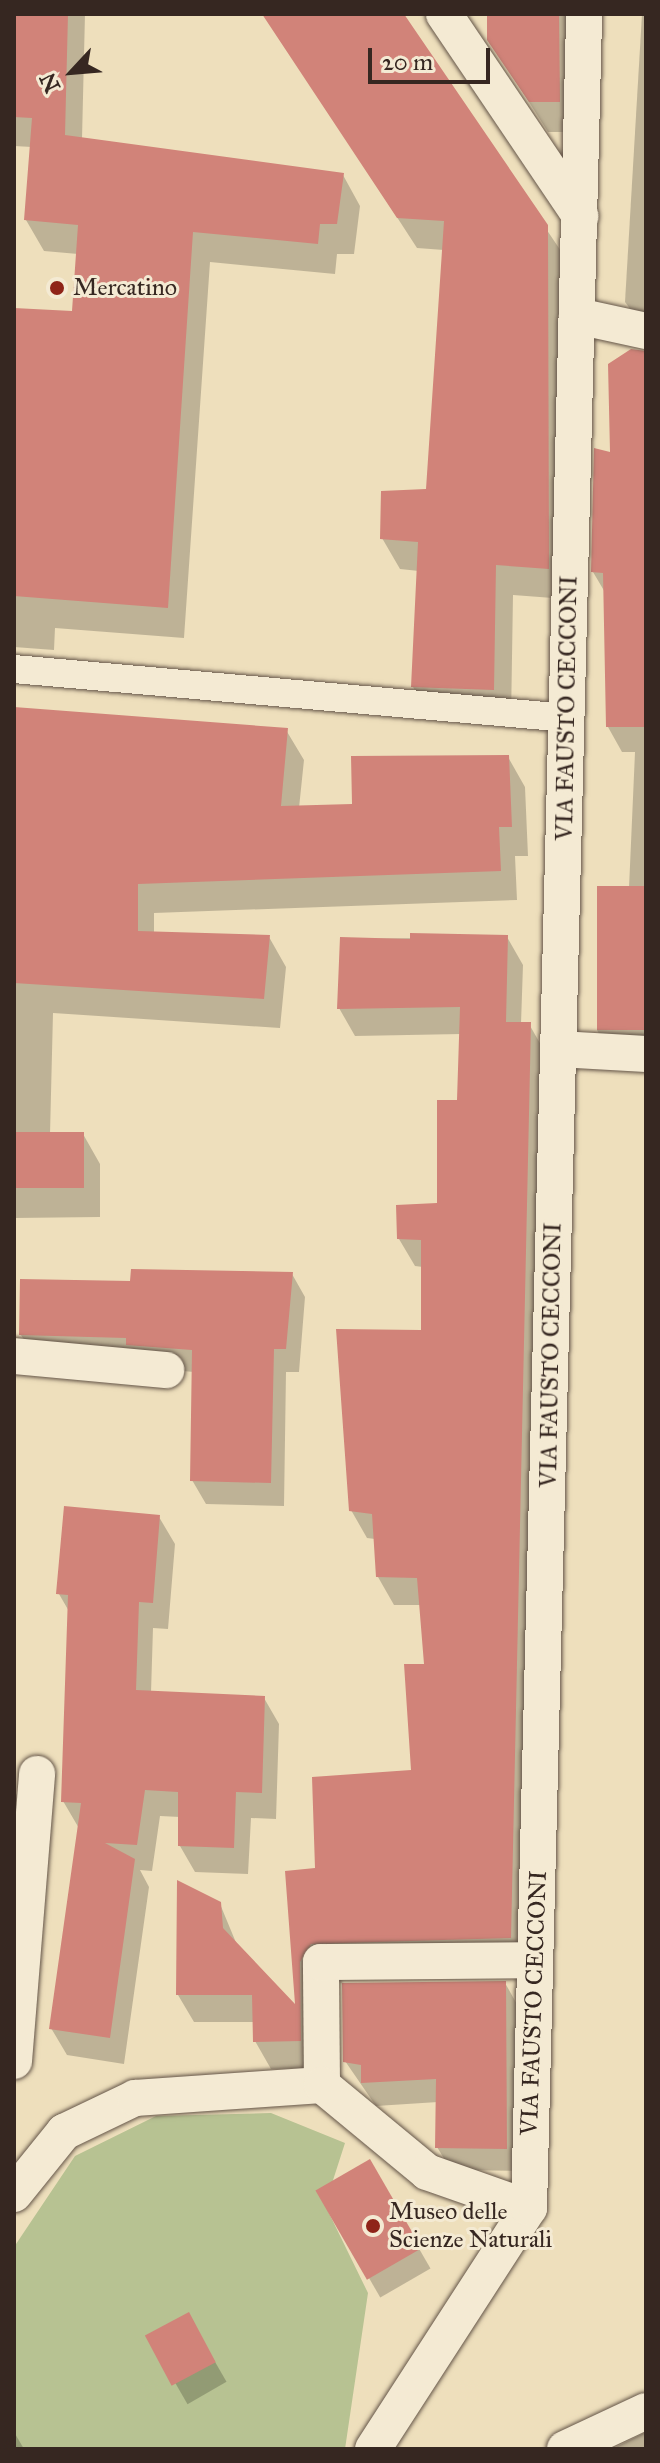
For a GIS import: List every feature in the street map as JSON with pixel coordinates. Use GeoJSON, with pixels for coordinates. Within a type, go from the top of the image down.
{"type":"FeatureCollection","features":[{"type":"Feature","properties":{"kind":"street"},"geometry":{"type":"LineString","coordinates":[[444,14],[580,216]]}},
{"type":"Feature","properties":{"kind":"street","name":"VIA FAUSTO CECCONI"},"geometry":{"type":"LineString","coordinates":[[529,2208],[584,14]]}},
{"type":"Feature","properties":{"kind":"street"},"geometry":{"type":"LineString","coordinates":[[577,316],[646,331]]}},
{"type":"Feature","properties":{"kind":"street"},"geometry":{"type":"LineString","coordinates":[[14,669],[567,718]]}},
{"type":"Feature","properties":{"kind":"street"},"geometry":{"type":"LineString","coordinates":[[559,1049],[646,1054]]}},
{"type":"Feature","properties":{"kind":"street"},"geometry":{"type":"LineString","coordinates":[[14,1356],[166,1370]]}},
{"type":"Feature","properties":{"kind":"street"},"geometry":{"type":"LineString","coordinates":[[14,2061],[26,1774]]}},
{"type":"Feature","properties":{"kind":"street"},"geometry":{"type":"LineString","coordinates":[[322,2085],[321,1962],[535,1960]]}},
{"type":"Feature","properties":{"kind":"street"},"geometry":{"type":"LineString","coordinates":[[14,2194],[64,2132],[135,2098],[322,2085],[427,2172],[529,2208],[373,2449]]}},
{"type":"Feature","properties":{"kind":"street"},"geometry":{"type":"LineString","coordinates":[[565,2449],[646,2411]]}},
{"type":"Feature","properties":{"kind":"green space"},"geometry":{"type":"Polygon","coordinates":[[[271,2113],[345,2143],[325,2205],[368,2293],[345,2449],[14,2449],[14,2247],[75,2156],[156,2116],[271,2113]]]}},
{"type":"Feature","properties":{"kind":"building"},"geometry":{"type":"Polygon","coordinates":[[[14,14],[68,14],[65,135],[344,173],[337,224],[320,224],[318,244],[193,232],[168,608],[14,596],[14,308],[72,311],[78,225],[24,220],[32,118],[14,117],[14,14]]]}},
{"type":"Feature","properties":{"kind":"building"},"geometry":{"type":"Polygon","coordinates":[[[262,14],[404,14],[548,225],[549,569],[496,565],[494,690],[411,687],[418,542],[380,539],[381,491],[426,489],[444,221],[397,218],[262,14]]]}},
{"type":"Feature","properties":{"kind":"building"},"geometry":{"type":"Polygon","coordinates":[[[487,14],[559,14],[560,102],[529,102],[487,40],[487,14]]]}},
{"type":"Feature","properties":{"kind":"building"},"geometry":{"type":"Polygon","coordinates":[[[631,349],[646,351],[646,727],[606,727],[603,573],[591,572],[594,448],[610,452],[608,364],[631,349]]]}},
{"type":"Feature","properties":{"kind":"building"},"geometry":{"type":"Polygon","coordinates":[[[14,707],[288,728],[281,806],[352,804],[351,756],[509,755],[512,827],[499,827],[501,871],[138,884],[138,931],[270,935],[264,999],[14,983],[14,707]]]}},
{"type":"Feature","properties":{"kind":"building"},"geometry":{"type":"Polygon","coordinates":[[[597,886],[646,886],[646,1030],[597,1030],[597,886]]]}},
{"type":"Feature","properties":{"kind":"building"},"geometry":{"type":"Polygon","coordinates":[[[410,933],[508,935],[506,1022],[531,1022],[511,1938],[311,1944],[300,1962],[301,2041],[253,2042],[252,1995],[176,1995],[177,1880],[221,1902],[223,1928],[295,2004],[285,1871],[315,1868],[312,1777],[411,1770],[404,1664],[424,1664],[417,1578],[376,1577],[372,1514],[349,1511],[336,1329],[421,1330],[421,1240],[397,1239],[396,1205],[437,1203],[437,1100],[457,1100],[460,1007],[337,1009],[340,937],[410,939],[410,933]]]}},
{"type":"Feature","properties":{"kind":"building"},"geometry":{"type":"Polygon","coordinates":[[[14,1132],[84,1132],[84,1188],[14,1188],[14,1132]]]}},
{"type":"Feature","properties":{"kind":"building"},"geometry":{"type":"Polygon","coordinates":[[[131,1269],[293,1272],[286,1349],[274,1349],[271,1483],[190,1481],[192,1350],[126,1345],[126,1338],[19,1335],[20,1279],[130,1281],[131,1269]]]}},
{"type":"Feature","properties":{"kind":"building"},"geometry":{"type":"Polygon","coordinates":[[[64,1506],[160,1515],[153,1603],[139,1602],[136,1690],[265,1696],[262,1793],[236,1792],[234,1848],[178,1846],[178,1792],[145,1790],[137,1845],[105,1843],[135,1859],[110,2038],[49,2029],[81,1803],[61,1802],[68,1595],[56,1594],[64,1506]]]}},
{"type":"Feature","properties":{"kind":"building"},"geometry":{"type":"Polygon","coordinates":[[[506,1981],[507,2149],[435,2148],[436,2079],[361,2083],[361,2065],[343,2062],[342,1983],[506,1981]]]}},
{"type":"Feature","properties":{"kind":"building","name":"Museo delle Scienze Naturali"},"geometry":{"type":"Polygon","coordinates":[[[370,2159],[422,2248],[367,2280],[315,2190],[370,2159]]]}},
{"type":"Feature","properties":{"kind":"building"},"geometry":{"type":"Polygon","coordinates":[[[189,2312],[216,2362],[172,2386],[145,2335],[189,2312]]]}},
{"type":"Feature","properties":{"kind":"place","name":"Mercatino"},"geometry":{"type":"Point","coordinates":[57,288]}},
{"type":"Feature","properties":{"kind":"place","name":"Museo delle Scienze Naturali"},"geometry":{"type":"Point","coordinates":[373,2226]}}]}
